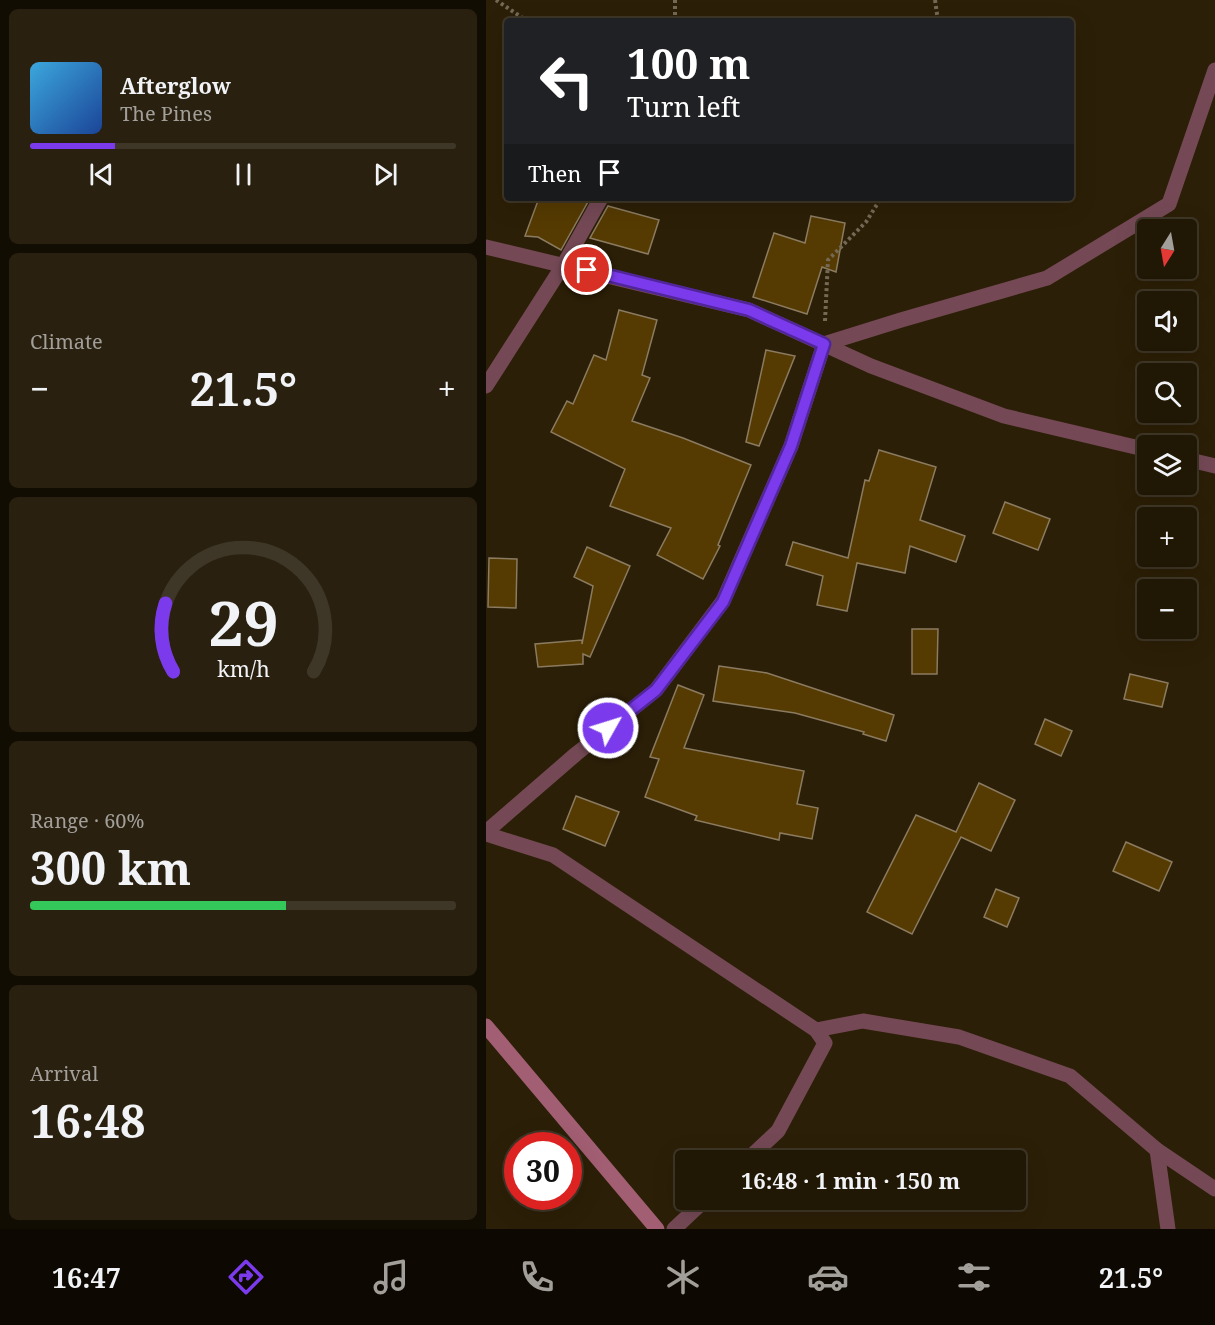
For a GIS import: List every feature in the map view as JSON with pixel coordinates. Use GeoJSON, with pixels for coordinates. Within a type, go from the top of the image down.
{"type":"FeatureCollection","features":[{"type":"Feature","properties":{"kind":"main road"},"geometry":{"type":"LineString","coordinates":[[486,1026],[657,1229]]}},
{"type":"Feature","properties":{"kind":"street"},"geometry":{"type":"LineString","coordinates":[[824,344],[1047,278],[1169,204],[1215,70]]}},
{"type":"Feature","properties":{"kind":"street"},"geometry":{"type":"LineString","coordinates":[[486,386],[564,264],[599,201]]}},
{"type":"Feature","properties":{"kind":"street"},"geometry":{"type":"LineString","coordinates":[[486,247],[749,310],[872,366],[1004,416],[1137,447]]}},
{"type":"Feature","properties":{"kind":"street"},"geometry":{"type":"LineString","coordinates":[[486,833],[576,754],[656,690],[723,602],[791,446],[824,344]]}},
{"type":"Feature","properties":{"kind":"street"},"geometry":{"type":"LineString","coordinates":[[1197,462],[1215,466]]}},
{"type":"Feature","properties":{"kind":"street"},"geometry":{"type":"LineString","coordinates":[[486,833],[554,855],[816,1030],[825,1043],[778,1131],[758,1150]]}},
{"type":"Feature","properties":{"kind":"street"},"geometry":{"type":"LineString","coordinates":[[816,1030],[863,1021],[960,1037],[1070,1076],[1157,1150],[1215,1190]]}},
{"type":"Feature","properties":{"kind":"street"},"geometry":{"type":"LineString","coordinates":[[1157,1150],[1168,1229]]}},
{"type":"Feature","properties":{"kind":"street"},"geometry":{"type":"LineString","coordinates":[[674,1229],[694,1210]]}},
{"type":"Feature","properties":{"kind":"path"},"geometry":{"type":"LineString","coordinates":[[496,0],[523,18]]}},
{"type":"Feature","properties":{"kind":"path"},"geometry":{"type":"LineString","coordinates":[[675,0],[675,18]]}},
{"type":"Feature","properties":{"kind":"path"},"geometry":{"type":"LineString","coordinates":[[935,0],[938,18]]}},
{"type":"Feature","properties":{"kind":"path"},"geometry":{"type":"LineString","coordinates":[[824,344],[828,260],[866,222],[879,201]]}},
{"type":"Feature","properties":{"kind":"building"},"geometry":{"type":"Polygon","coordinates":[[[538,201],[588,201],[561,250],[538,237],[525,236],[538,201]]]}},
{"type":"Feature","properties":{"kind":"building"},"geometry":{"type":"Polygon","coordinates":[[[608,206],[659,220],[648,254],[590,238],[608,206]]]}},
{"type":"Feature","properties":{"kind":"building"},"geometry":{"type":"Polygon","coordinates":[[[811,216],[845,223],[836,272],[822,267],[807,314],[753,297],[774,233],[805,243],[811,216]]]}},
{"type":"Feature","properties":{"kind":"building"},"geometry":{"type":"Polygon","coordinates":[[[619,310],[657,320],[642,375],[650,378],[632,421],[751,465],[718,545],[720,546],[703,579],[657,555],[671,528],[610,506],[625,469],[551,432],[567,401],[573,404],[594,355],[606,360],[619,310]]]}},
{"type":"Feature","properties":{"kind":"building"},"geometry":{"type":"Polygon","coordinates":[[[766,350],[795,356],[759,446],[746,442],[766,350]]]}},
{"type":"Feature","properties":{"kind":"building"},"geometry":{"type":"Polygon","coordinates":[[[879,450],[936,467],[920,520],[965,536],[956,562],[910,546],[905,573],[857,563],[847,611],[817,605],[823,576],[786,565],[793,542],[848,558],[865,480],[869,481],[879,450]]]}},
{"type":"Feature","properties":{"kind":"building"},"geometry":{"type":"Polygon","coordinates":[[[1005,502],[1050,519],[1038,550],[993,533],[1005,502]]]}},
{"type":"Feature","properties":{"kind":"building"},"geometry":{"type":"Polygon","coordinates":[[[587,547],[630,566],[590,657],[583,654],[583,664],[538,667],[535,644],[582,640],[582,644],[593,586],[574,577],[587,547]]]}},
{"type":"Feature","properties":{"kind":"building"},"geometry":{"type":"Polygon","coordinates":[[[489,558],[517,559],[516,608],[488,607],[489,558]]]}},
{"type":"Feature","properties":{"kind":"building"},"geometry":{"type":"Polygon","coordinates":[[[912,629],[938,629],[937,674],[912,674],[912,629]]]}},
{"type":"Feature","properties":{"kind":"building"},"geometry":{"type":"Polygon","coordinates":[[[719,666],[767,673],[894,715],[886,741],[863,734],[864,732],[795,713],[713,701],[719,666]]]}},
{"type":"Feature","properties":{"kind":"building"},"geometry":{"type":"Polygon","coordinates":[[[1130,674],[1168,683],[1162,707],[1124,699],[1130,674]]]}},
{"type":"Feature","properties":{"kind":"building"},"geometry":{"type":"Polygon","coordinates":[[[678,685],[704,695],[684,748],[804,771],[797,804],[818,808],[812,839],[780,833],[779,840],[695,820],[697,816],[645,797],[659,759],[650,757],[678,685]]]}},
{"type":"Feature","properties":{"kind":"building"},"geometry":{"type":"Polygon","coordinates":[[[1045,719],[1072,731],[1061,756],[1035,744],[1045,719]]]}},
{"type":"Feature","properties":{"kind":"building"},"geometry":{"type":"Polygon","coordinates":[[[979,783],[1015,800],[991,851],[961,837],[912,934],[867,912],[916,815],[956,832],[979,783]]]}},
{"type":"Feature","properties":{"kind":"building"},"geometry":{"type":"Polygon","coordinates":[[[576,796],[619,812],[605,846],[563,829],[576,796]]]}},
{"type":"Feature","properties":{"kind":"building"},"geometry":{"type":"Polygon","coordinates":[[[1126,842],[1172,862],[1159,891],[1113,871],[1126,842]]]}},
{"type":"Feature","properties":{"kind":"building"},"geometry":{"type":"Polygon","coordinates":[[[996,889],[1019,898],[1007,927],[984,917],[996,889]]]}},
{"type":"Feature","properties":{"kind":"route"},"geometry":{"type":"LineString","coordinates":[[587,270],[749,310],[824,344],[791,446],[723,602],[656,690],[608,728]]}}]}
